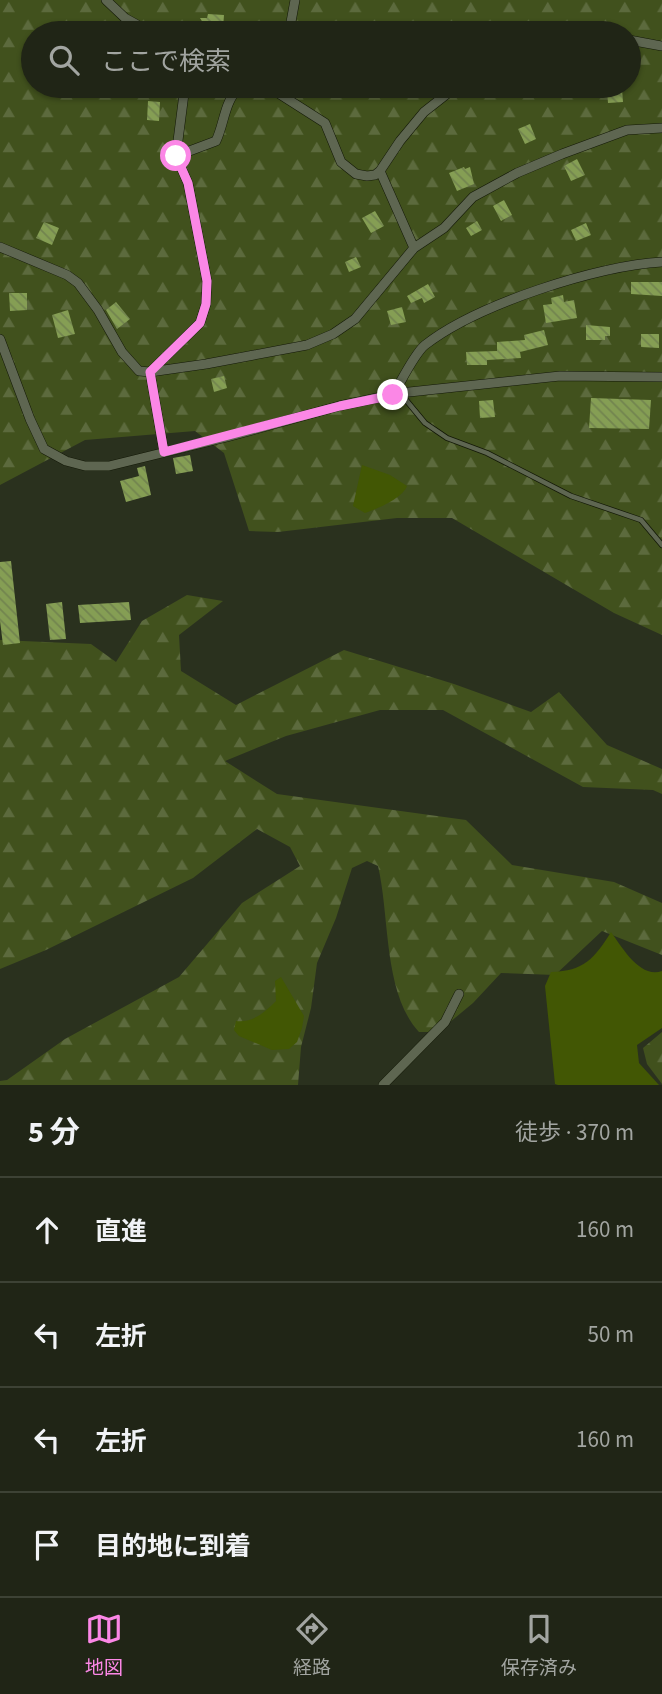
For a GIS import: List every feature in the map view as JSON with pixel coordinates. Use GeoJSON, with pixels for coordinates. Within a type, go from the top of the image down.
{"type":"FeatureCollection","features":[{"type":"Feature","properties":{"kind":"street"},"geometry":{"type":"LineString","coordinates":[[106,0],[130,21]]}},
{"type":"Feature","properties":{"kind":"street"},"geometry":{"type":"LineString","coordinates":[[291,21],[295,0]]}},
{"type":"Feature","properties":{"kind":"street"},"geometry":{"type":"LineString","coordinates":[[641,42],[662,46]]}},
{"type":"Feature","properties":{"kind":"street"},"geometry":{"type":"LineString","coordinates":[[150,372],[200,323],[206,304],[207,281],[188,183],[176,156],[183,98]]}},
{"type":"Feature","properties":{"kind":"street"},"geometry":{"type":"LineString","coordinates":[[176,156],[216,141],[230,98]]}},
{"type":"Feature","properties":{"kind":"street"},"geometry":{"type":"LineString","coordinates":[[286,98],[325,123],[341,162],[355,174],[367,176],[380,171],[424,112],[442,98]]}},
{"type":"Feature","properties":{"kind":"street"},"geometry":{"type":"LineString","coordinates":[[0,247],[66,275],[78,283],[98,310],[122,352],[139,371],[150,372],[307,345],[333,334],[355,319],[414,248],[444,228],[473,197],[517,173],[627,130],[662,128]]}},
{"type":"Feature","properties":{"kind":"street"},"geometry":{"type":"LineString","coordinates":[[380,171],[414,248]]}},
{"type":"Feature","properties":{"kind":"street"},"geometry":{"type":"LineString","coordinates":[[397,394],[422,347],[456,326],[517,298],[559,284],[662,262]]}},
{"type":"Feature","properties":{"kind":"street"},"geometry":{"type":"LineString","coordinates":[[0,339],[44,449],[66,461],[85,466],[109,466],[340,406],[397,394],[560,376],[662,377]]}},
{"type":"Feature","properties":{"kind":"street"},"geometry":{"type":"LineString","coordinates":[[150,372],[164,452]]}},
{"type":"Feature","properties":{"kind":"street"},"geometry":{"type":"LineString","coordinates":[[383,1085],[445,1022],[459,994]]}},
{"type":"Feature","properties":{"kind":"lane"},"geometry":{"type":"LineString","coordinates":[[397,394],[425,423],[447,438],[487,453],[571,496],[641,520],[662,545]]}},
{"type":"Feature","properties":{"kind":"green space"},"geometry":{"type":"Polygon","coordinates":[[[0,0],[662,0],[662,635],[614,613],[452,518],[397,518],[278,532],[249,531],[224,453],[195,431],[85,440],[0,485],[0,0]]]}},
{"type":"Feature","properties":{"kind":"green space"},"geometry":{"type":"Polygon","coordinates":[[[187,595],[223,601],[179,635],[181,671],[236,705],[344,650],[454,684],[531,712],[559,692],[607,745],[662,769],[662,794],[653,790],[583,787],[443,710],[380,710],[286,736],[225,761],[277,794],[466,820],[512,865],[614,882],[662,903],[662,955],[602,931],[555,975],[501,973],[473,1003],[438,1032],[419,1032],[407,1016],[393,976],[378,866],[367,861],[352,868],[336,918],[317,963],[311,1008],[301,1047],[298,1085],[0,1085],[0,1081],[7,1080],[65,1039],[179,977],[242,903],[300,866],[290,847],[257,829],[193,878],[46,950],[0,969],[0,640],[91,644],[116,662],[142,621],[187,595]]]}},
{"type":"Feature","properties":{"kind":"green space"},"geometry":{"type":"Polygon","coordinates":[[[662,1032],[662,1084],[647,1064],[643,1048],[662,1032]]]}},
{"type":"Feature","properties":{"kind":"shaded area"},"geometry":{"type":"Polygon","coordinates":[[[362,465],[390,475],[407,486],[405,490],[383,506],[365,513],[353,506],[362,465]]]}},
{"type":"Feature","properties":{"kind":"shaded area"},"geometry":{"type":"Polygon","coordinates":[[[611,932],[639,966],[654,972],[662,971],[662,1028],[637,1045],[639,1063],[659,1085],[555,1084],[545,986],[551,972],[572,969],[587,962],[611,932]]]}},
{"type":"Feature","properties":{"kind":"shaded area"},"geometry":{"type":"Polygon","coordinates":[[[281,977],[304,1016],[297,1042],[289,1049],[272,1050],[239,1036],[234,1030],[236,1021],[263,1013],[276,1001],[275,981],[281,977]]]}},
{"type":"Feature","properties":{"kind":"building"},"geometry":{"type":"Polygon","coordinates":[[[208,14],[224,15],[224,21],[202,21],[200,18],[207,18],[208,14]]]}},
{"type":"Feature","properties":{"kind":"building"},"geometry":{"type":"Polygon","coordinates":[[[608,98],[623,98],[623,102],[608,103],[608,98]]]}},
{"type":"Feature","properties":{"kind":"building"},"geometry":{"type":"Polygon","coordinates":[[[148,101],[160,102],[159,121],[147,120],[148,101]]]}},
{"type":"Feature","properties":{"kind":"building"},"geometry":{"type":"Polygon","coordinates":[[[530,124],[536,139],[525,144],[518,129],[530,124]]]}},
{"type":"Feature","properties":{"kind":"building"},"geometry":{"type":"Polygon","coordinates":[[[577,159],[585,175],[571,181],[564,166],[577,159]]]}},
{"type":"Feature","properties":{"kind":"building"},"geometry":{"type":"Polygon","coordinates":[[[470,167],[474,184],[457,191],[449,173],[470,167]]]}},
{"type":"Feature","properties":{"kind":"building"},"geometry":{"type":"Polygon","coordinates":[[[504,200],[512,215],[501,221],[493,206],[504,200]]]}},
{"type":"Feature","properties":{"kind":"building"},"geometry":{"type":"Polygon","coordinates":[[[375,211],[384,226],[371,233],[362,218],[375,211]]]}},
{"type":"Feature","properties":{"kind":"building"},"geometry":{"type":"Polygon","coordinates":[[[477,221],[482,230],[471,236],[466,228],[477,221]]]}},
{"type":"Feature","properties":{"kind":"building"},"geometry":{"type":"Polygon","coordinates":[[[44,222],[59,228],[52,245],[36,238],[44,222]]]}},
{"type":"Feature","properties":{"kind":"building"},"geometry":{"type":"Polygon","coordinates":[[[586,223],[591,235],[576,241],[571,230],[586,223]]]}},
{"type":"Feature","properties":{"kind":"building"},"geometry":{"type":"Polygon","coordinates":[[[356,257],[361,267],[349,272],[345,262],[356,257]]]}},
{"type":"Feature","properties":{"kind":"building"},"geometry":{"type":"Polygon","coordinates":[[[631,282],[662,282],[662,296],[631,294],[631,282]]]}},
{"type":"Feature","properties":{"kind":"building"},"geometry":{"type":"Polygon","coordinates":[[[428,284],[435,297],[424,303],[422,298],[411,303],[407,296],[428,284]]]}},
{"type":"Feature","properties":{"kind":"building"},"geometry":{"type":"Polygon","coordinates":[[[9,293],[27,293],[27,310],[10,311],[9,293]]]}},
{"type":"Feature","properties":{"kind":"building"},"geometry":{"type":"Polygon","coordinates":[[[563,295],[564,302],[574,300],[577,318],[546,323],[543,305],[552,304],[551,298],[563,295]]]}},
{"type":"Feature","properties":{"kind":"building"},"geometry":{"type":"Polygon","coordinates":[[[116,302],[130,319],[117,329],[106,310],[116,302]]]}},
{"type":"Feature","properties":{"kind":"building"},"geometry":{"type":"Polygon","coordinates":[[[402,307],[406,322],[391,325],[387,311],[402,307]]]}},
{"type":"Feature","properties":{"kind":"building"},"geometry":{"type":"Polygon","coordinates":[[[68,310],[75,334],[58,338],[52,315],[68,310]]]}},
{"type":"Feature","properties":{"kind":"building"},"geometry":{"type":"Polygon","coordinates":[[[586,325],[610,327],[610,336],[605,336],[605,340],[586,340],[586,325]]]}},
{"type":"Feature","properties":{"kind":"building"},"geometry":{"type":"Polygon","coordinates":[[[544,330],[548,345],[520,352],[521,358],[487,360],[487,365],[467,365],[466,352],[497,351],[497,342],[525,340],[524,335],[544,330]]]}},
{"type":"Feature","properties":{"kind":"building"},"geometry":{"type":"Polygon","coordinates":[[[641,334],[659,334],[659,348],[641,347],[641,334]]]}},
{"type":"Feature","properties":{"kind":"building"},"geometry":{"type":"Polygon","coordinates":[[[224,376],[227,388],[214,392],[211,379],[224,376]]]}},
{"type":"Feature","properties":{"kind":"building"},"geometry":{"type":"Polygon","coordinates":[[[591,398],[651,400],[649,429],[589,428],[591,398]]]}},
{"type":"Feature","properties":{"kind":"building"},"geometry":{"type":"Polygon","coordinates":[[[493,400],[495,417],[480,418],[479,401],[493,400]]]}},
{"type":"Feature","properties":{"kind":"building"},"geometry":{"type":"Polygon","coordinates":[[[190,455],[193,471],[176,474],[173,458],[190,455]]]}},
{"type":"Feature","properties":{"kind":"building"},"geometry":{"type":"Polygon","coordinates":[[[145,466],[151,495],[126,502],[120,481],[139,476],[137,468],[145,466]]]}},
{"type":"Feature","properties":{"kind":"building"},"geometry":{"type":"Polygon","coordinates":[[[11,561],[20,643],[3,645],[0,621],[0,562],[11,561]]]}},
{"type":"Feature","properties":{"kind":"building"},"geometry":{"type":"Polygon","coordinates":[[[62,602],[66,639],[50,640],[46,604],[62,602]]]}},
{"type":"Feature","properties":{"kind":"building"},"geometry":{"type":"Polygon","coordinates":[[[129,602],[131,620],[80,623],[78,605],[129,602]]]}},
{"type":"Feature","properties":{"kind":"route"},"geometry":{"type":"LineString","coordinates":[[176,156],[188,183],[207,281],[206,304],[200,323],[150,372],[164,452],[340,406],[393,395]]}}]}
